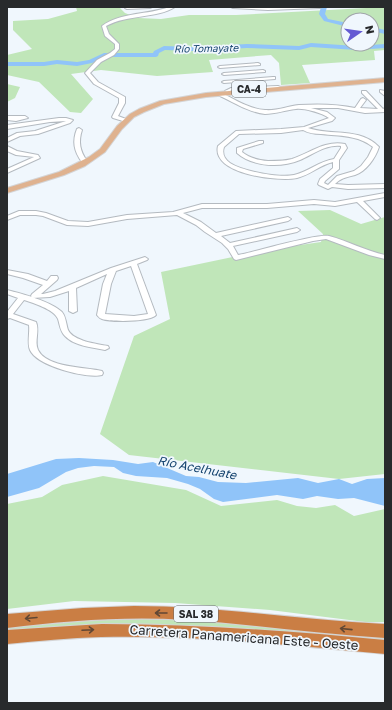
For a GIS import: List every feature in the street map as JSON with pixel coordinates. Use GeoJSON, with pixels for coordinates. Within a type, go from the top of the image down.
{"type":"FeatureCollection","features":[{"type":"Feature","properties":{"kind":"highway","name":"Carretera Panamericana Este - Oeste"},"geometry":{"type":"LineString","coordinates":[[7,620],[87,614],[171,613],[385,631]]}},
{"type":"Feature","properties":{"kind":"highway","name":"Carretera Panamericana Este - Oeste"},"geometry":{"type":"LineString","coordinates":[[7,637],[88,630],[144,630],[290,638],[385,647]]}},
{"type":"Feature","properties":{"kind":"main road","name":"CA-4"},"geometry":{"type":"LineString","coordinates":[[7,190],[64,172],[85,163],[108,146],[120,125],[137,113],[159,104],[187,97],[385,80]]}},
{"type":"Feature","properties":{"kind":"main road","name":"CA-4"},"geometry":{"type":"LineString","coordinates":[[7,190],[61,171],[84,161],[100,149],[120,125],[135,111],[158,102],[192,95],[227,91],[385,80]]}},
{"type":"Feature","properties":{"kind":"street"},"geometry":{"type":"LineString","coordinates":[[127,8],[149,7],[149,12],[153,14]]}},
{"type":"Feature","properties":{"kind":"street"},"geometry":{"type":"LineString","coordinates":[[120,125],[115,117],[122,103],[122,97],[96,83],[87,73],[99,61],[117,49],[118,45],[107,35],[104,27],[105,25],[131,15],[153,14],[173,7]]}},
{"type":"Feature","properties":{"kind":"street"},"geometry":{"type":"LineString","coordinates":[[233,7],[268,9],[320,7]]}},
{"type":"Feature","properties":{"kind":"street"},"geometry":{"type":"LineString","coordinates":[[220,67],[258,64]]}},
{"type":"Feature","properties":{"kind":"street"},"geometry":{"type":"LineString","coordinates":[[243,65],[259,87]]}},
{"type":"Feature","properties":{"kind":"street"},"geometry":{"type":"LineString","coordinates":[[224,74],[263,71]]}},
{"type":"Feature","properties":{"kind":"street"},"geometry":{"type":"LineString","coordinates":[[224,82],[273,78]]}},
{"type":"Feature","properties":{"kind":"street"},"geometry":{"type":"LineString","coordinates":[[227,91],[231,89],[278,87]]}},
{"type":"Feature","properties":{"kind":"street"},"geometry":{"type":"LineString","coordinates":[[364,92],[383,110]]}},
{"type":"Feature","properties":{"kind":"street"},"geometry":{"type":"LineString","coordinates":[[220,94],[257,111],[279,111],[298,107],[328,106],[366,111],[383,110]]}},
{"type":"Feature","properties":{"kind":"street"},"geometry":{"type":"LineString","coordinates":[[357,109],[363,100]]}},
{"type":"Feature","properties":{"kind":"street"},"geometry":{"type":"LineString","coordinates":[[325,113],[323,109],[328,106]]}},
{"type":"Feature","properties":{"kind":"street"},"geometry":{"type":"LineString","coordinates":[[298,107],[325,113],[332,118],[330,120],[315,122],[305,128],[281,131],[238,132],[221,146],[220,154],[224,161],[228,165],[273,178],[291,178],[325,162],[336,160]]}},
{"type":"Feature","properties":{"kind":"street"},"geometry":{"type":"LineString","coordinates":[[7,118],[25,118]]}},
{"type":"Feature","properties":{"kind":"street"},"geometry":{"type":"LineString","coordinates":[[7,127],[67,118],[70,120],[36,133],[19,134],[7,140]]}},
{"type":"Feature","properties":{"kind":"street"},"geometry":{"type":"LineString","coordinates":[[305,128],[310,131],[332,132],[354,136],[371,143],[376,147],[375,152],[362,168],[358,171],[337,178],[331,185]]}},
{"type":"Feature","properties":{"kind":"street"},"geometry":{"type":"LineString","coordinates":[[79,130],[76,139],[80,156],[84,161]]}},
{"type":"Feature","properties":{"kind":"street"},"geometry":{"type":"LineString","coordinates":[[261,142],[240,148],[239,152],[246,158],[259,162],[285,162],[293,161],[331,144],[343,145],[344,148],[336,160],[336,169],[322,180],[321,184],[328,187],[331,185],[348,187],[385,186]]}},
{"type":"Feature","properties":{"kind":"street"},"geometry":{"type":"LineString","coordinates":[[7,148],[11,151],[29,153],[37,158],[7,171]]}},
{"type":"Feature","properties":{"kind":"street"},"geometry":{"type":"LineString","coordinates":[[7,218],[19,213],[36,213],[50,216],[67,223],[88,224],[127,217],[178,213],[202,206],[267,206],[314,202],[335,204],[359,201],[385,195]]}},
{"type":"Feature","properties":{"kind":"street"},"geometry":{"type":"LineString","coordinates":[[378,196],[385,203]]}},
{"type":"Feature","properties":{"kind":"street"},"geometry":{"type":"LineString","coordinates":[[359,201],[377,218]]}},
{"type":"Feature","properties":{"kind":"street"},"geometry":{"type":"LineString","coordinates":[[178,213],[186,219],[198,223],[230,245],[236,258],[327,237],[372,254],[385,257]]}},
{"type":"Feature","properties":{"kind":"street"},"geometry":{"type":"LineString","coordinates":[[216,235],[288,219]]}},
{"type":"Feature","properties":{"kind":"street"},"geometry":{"type":"LineString","coordinates":[[230,245],[297,230]]}},
{"type":"Feature","properties":{"kind":"street"},"geometry":{"type":"LineString","coordinates":[[100,373],[67,369],[40,358],[34,351],[32,343],[33,324],[8,316],[25,298],[51,295],[113,269],[145,259]]}},
{"type":"Feature","properties":{"kind":"street"},"geometry":{"type":"LineString","coordinates":[[113,269],[107,284],[101,315],[105,317],[149,317],[152,315],[133,263]]}},
{"type":"Feature","properties":{"kind":"street"},"geometry":{"type":"LineString","coordinates":[[7,272],[25,276],[48,284]]}},
{"type":"Feature","properties":{"kind":"street"},"geometry":{"type":"LineString","coordinates":[[35,296],[54,278]]}},
{"type":"Feature","properties":{"kind":"street"},"geometry":{"type":"LineString","coordinates":[[72,287],[73,311]]}},
{"type":"Feature","properties":{"kind":"street"},"geometry":{"type":"LineString","coordinates":[[7,292],[40,303],[58,313],[62,318],[67,334],[76,340],[105,348]]}},
{"type":"Feature","properties":{"kind":"green space"},"geometry":{"type":"Polygon","coordinates":[[[76,7],[119,7],[125,13],[138,18],[161,19],[189,15],[236,15],[385,7],[385,50],[380,50],[380,12],[340,12],[340,52],[374,52],[375,60],[302,65],[310,83],[281,85],[279,63],[271,55],[209,60],[213,72],[157,76],[101,70],[71,74],[93,99],[81,113],[70,112],[39,82],[7,75],[7,55],[32,49],[13,30],[13,21],[48,19],[77,11],[76,7]]]}},
{"type":"Feature","properties":{"kind":"green space"},"geometry":{"type":"Polygon","coordinates":[[[7,84],[20,87],[15,98],[7,102],[7,84]]]}},
{"type":"Feature","properties":{"kind":"green space"},"geometry":{"type":"Polygon","coordinates":[[[330,210],[361,224],[385,217],[385,474],[339,479],[129,455],[100,434],[134,336],[170,319],[161,272],[266,250],[321,242],[323,234],[298,211],[330,210]]]}},
{"type":"Feature","properties":{"kind":"green space"},"geometry":{"type":"Polygon","coordinates":[[[103,476],[186,490],[221,506],[277,500],[297,506],[316,508],[335,505],[354,516],[385,509],[385,622],[365,622],[270,610],[175,603],[74,601],[7,609],[7,504],[42,497],[62,485],[103,476]]]}},
{"type":"Feature","properties":{"kind":"green space"},"geometry":{"type":"Polygon","coordinates":[[[131,618],[212,621],[385,637],[385,644],[308,637],[7,634],[7,625],[131,618]]]}},
{"type":"Feature","properties":{"kind":"water"},"geometry":{"type":"Polygon","coordinates":[[[79,458],[113,460],[138,464],[153,462],[186,476],[199,477],[218,482],[246,483],[298,478],[318,483],[339,479],[352,484],[367,479],[385,478],[385,506],[354,498],[338,499],[317,496],[303,499],[277,495],[223,502],[214,499],[200,489],[167,478],[136,476],[123,473],[114,467],[94,466],[78,468],[66,472],[39,488],[7,497],[7,474],[56,459],[79,458]]]}},
{"type":"Feature","properties":{"kind":"waterway"},"geometry":{"type":"LineString","coordinates":[[324,7],[322,14],[326,20],[340,23]]}},
{"type":"Feature","properties":{"kind":"waterway"},"geometry":{"type":"LineString","coordinates":[[380,31],[385,32]]}},
{"type":"Feature","properties":{"kind":"waterway","name":"Río Tomayate"},"geometry":{"type":"LineString","coordinates":[[7,64],[44,64],[57,62],[77,64],[90,62],[104,55],[156,55],[156,52],[164,48],[192,49],[247,46],[299,48],[311,45],[356,48],[385,46]]}},
{"type":"Feature","properties":{"kind":"water label","name":"Río Acelhuate"},"geometry":{"type":"Point","coordinates":[197,468]}}]}
